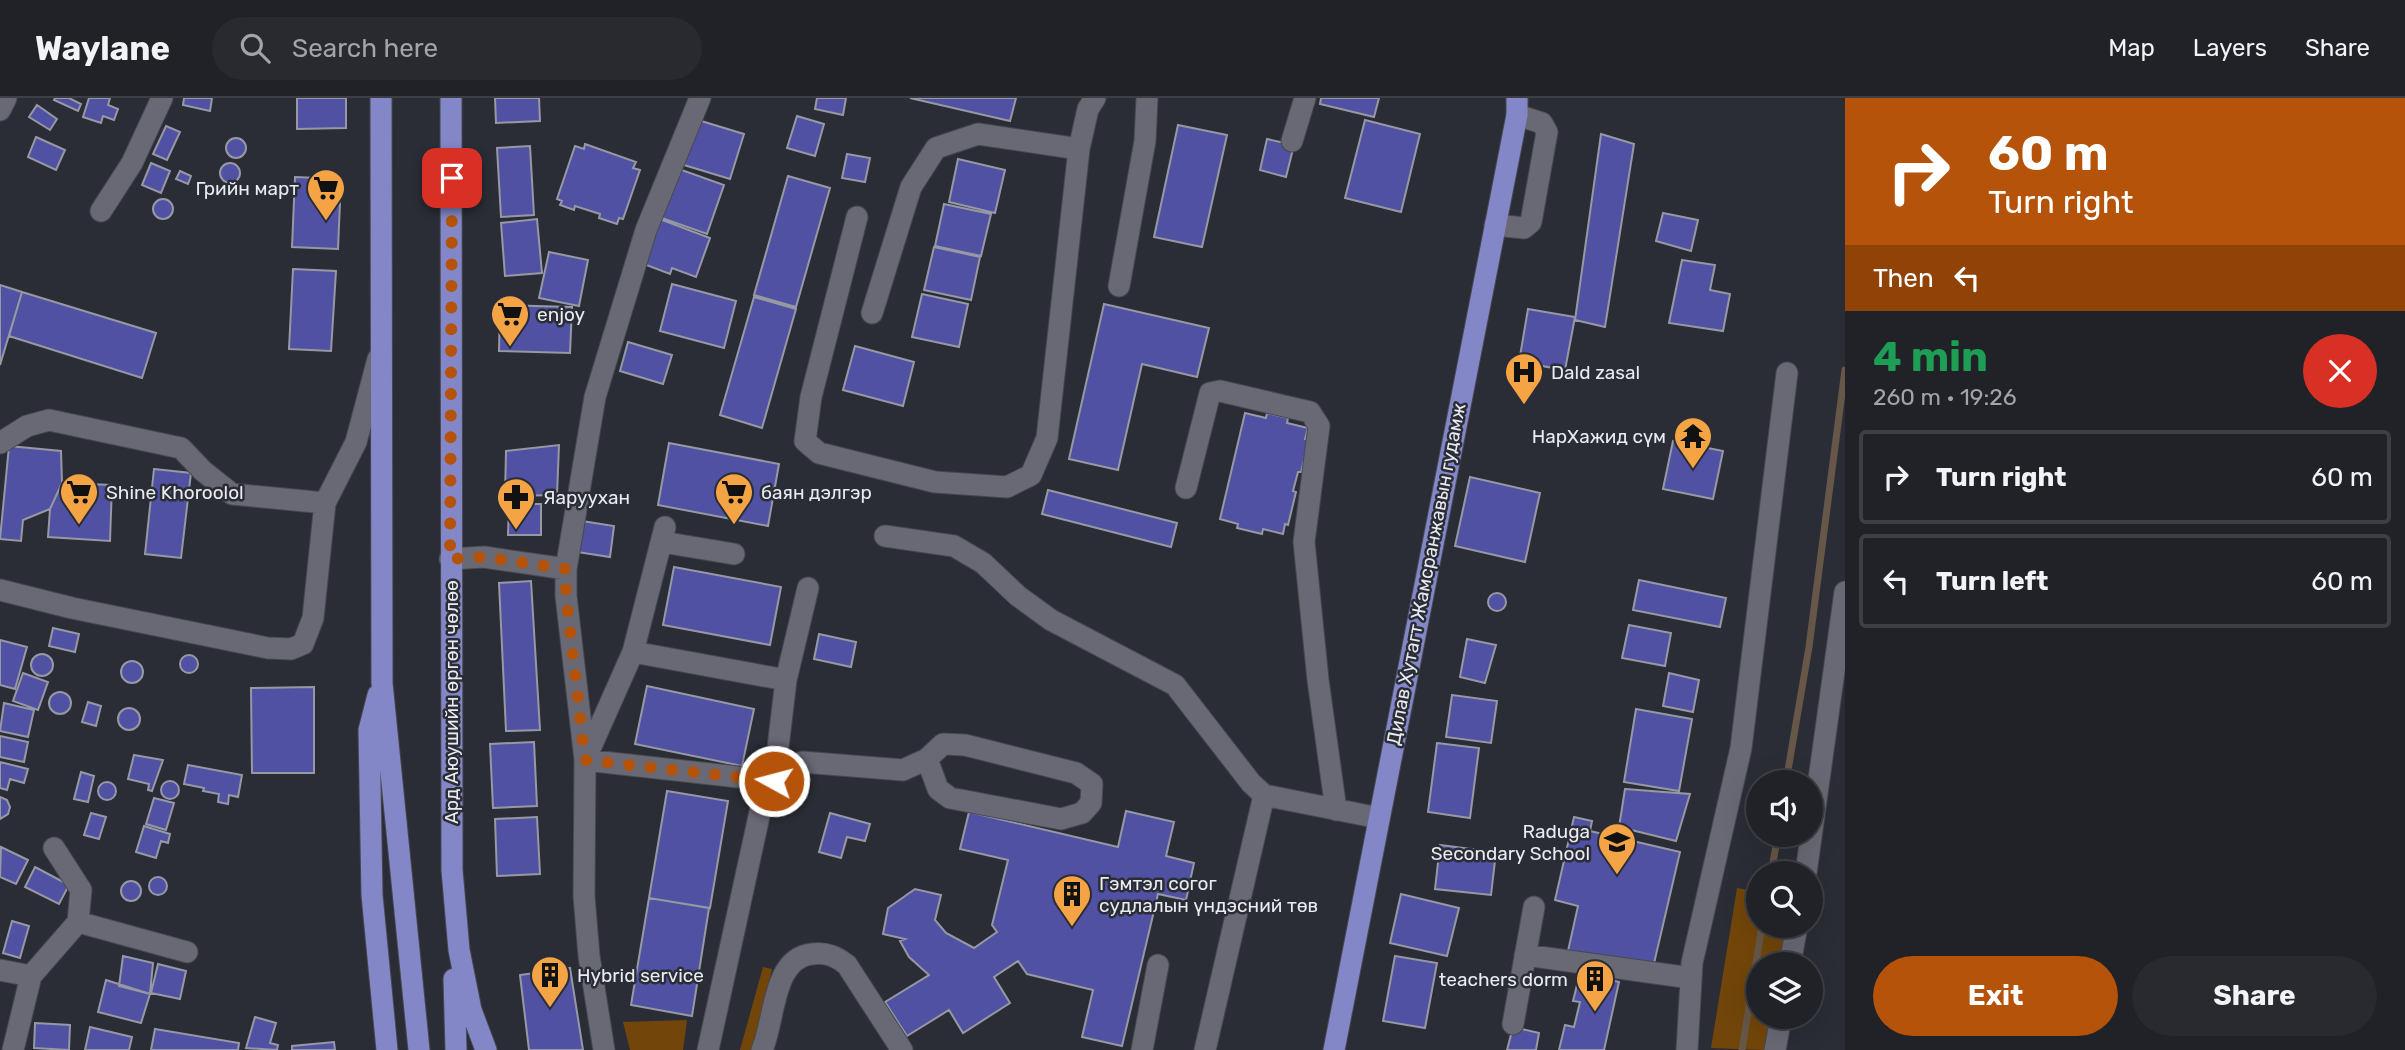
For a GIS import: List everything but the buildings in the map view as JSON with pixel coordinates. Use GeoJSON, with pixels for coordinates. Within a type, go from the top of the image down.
{"type":"FeatureCollection","features":[{"type":"Feature","properties":{"kind":"main road"},"geometry":{"type":"LineString","coordinates":[[381,98],[382,683],[419,1050]]}},
{"type":"Feature","properties":{"kind":"main road","name":"Ард Аюушийн өргөн чөлөө"},"geometry":{"type":"LineString","coordinates":[[451,98],[452,870],[458,950],[471,1010],[486,1050]]}},
{"type":"Feature","properties":{"kind":"main road","name":"Дилав Хутагт Жамсранжавын гудамж"},"geometry":{"type":"LineString","coordinates":[[1334,1050],[1517,106]]}},
{"type":"Feature","properties":{"kind":"main road"},"geometry":{"type":"LineString","coordinates":[[382,683],[369,730],[369,744],[372,895],[387,1050]]}},
{"type":"Feature","properties":{"kind":"main road"},"geometry":{"type":"LineString","coordinates":[[452,870],[456,1050]]}},
{"type":"Feature","properties":{"kind":"street"},"geometry":{"type":"LineString","coordinates":[[0,110],[6,98]]}},
{"type":"Feature","properties":{"kind":"street"},"geometry":{"type":"LineString","coordinates":[[101,211],[132,163],[162,98]]}},
{"type":"Feature","properties":{"kind":"street"},"geometry":{"type":"LineString","coordinates":[[604,1050],[589,956],[584,896],[585,760],[566,596],[566,569],[595,397],[646,230],[700,98]]}},
{"type":"Feature","properties":{"kind":"street"},"geometry":{"type":"LineString","coordinates":[[857,217],[811,397],[805,441],[819,453],[935,482],[1007,487],[1031,475],[1047,438],[1079,149],[1088,110],[1095,98]]}},
{"type":"Feature","properties":{"kind":"street"},"geometry":{"type":"LineString","coordinates":[[1119,286],[1145,141],[1147,98]]}},
{"type":"Feature","properties":{"kind":"street"},"geometry":{"type":"LineString","coordinates":[[1293,141],[1305,98]]}},
{"type":"Feature","properties":{"kind":"street"},"geometry":{"type":"LineString","coordinates":[[1495,225],[1524,228],[1531,222],[1547,132],[1542,123],[1517,106]]}},
{"type":"Feature","properties":{"kind":"street"},"geometry":{"type":"LineString","coordinates":[[872,313],[911,187],[936,148],[978,135],[1079,149]]}},
{"type":"Feature","properties":{"kind":"street"},"geometry":{"type":"LineString","coordinates":[[0,590],[72,608],[268,648],[291,649],[303,644],[313,618],[325,503],[356,442],[381,346]]}},
{"type":"Feature","properties":{"kind":"street"},"geometry":{"type":"LineString","coordinates":[[1687,1050],[1692,962],[1741,748],[1787,373]]}},
{"type":"Feature","properties":{"kind":"street"},"geometry":{"type":"LineString","coordinates":[[1186,488],[1210,393],[1220,391],[1310,412],[1315,418],[1319,426],[1304,542],[1318,680],[1336,810]]}},
{"type":"Feature","properties":{"kind":"street"},"geometry":{"type":"LineString","coordinates":[[0,443],[27,426],[49,420],[181,448],[202,471],[232,494],[325,503]]}},
{"type":"Feature","properties":{"kind":"street"},"geometry":{"type":"LineString","coordinates":[[585,760],[633,652],[664,535],[734,554]]}},
{"type":"Feature","properties":{"kind":"street"},"geometry":{"type":"LineString","coordinates":[[884,536],[954,546],[983,563],[1018,596],[1051,620],[1175,685],[1244,774],[1264,795],[1378,818]]}},
{"type":"Feature","properties":{"kind":"street"},"geometry":{"type":"LineString","coordinates":[[450,559],[484,557],[566,569]]}},
{"type":"Feature","properties":{"kind":"street"},"geometry":{"type":"LineString","coordinates":[[774,781],[786,680],[808,587]]}},
{"type":"Feature","properties":{"kind":"street"},"geometry":{"type":"LineString","coordinates":[[1809,861],[1845,592]]}},
{"type":"Feature","properties":{"kind":"street"},"geometry":{"type":"LineString","coordinates":[[633,652],[786,680]]}},
{"type":"Feature","properties":{"kind":"street"},"geometry":{"type":"LineString","coordinates":[[708,1050],[763,798],[774,781],[802,762],[903,770],[927,759],[943,744],[965,745],[1076,773],[1092,784],[1091,803],[1082,813],[1062,819],[950,797],[938,789],[927,759]]}},
{"type":"Feature","properties":{"kind":"street"},"geometry":{"type":"LineString","coordinates":[[585,760],[774,781]]}},
{"type":"Feature","properties":{"kind":"street"},"geometry":{"type":"LineString","coordinates":[[1205,1050],[1264,795]]}},
{"type":"Feature","properties":{"kind":"street"},"geometry":{"type":"LineString","coordinates":[[13,1050],[31,976],[78,922],[81,890],[54,848]]}},
{"type":"Feature","properties":{"kind":"street"},"geometry":{"type":"LineString","coordinates":[[1513,1024],[1534,907]]}},
{"type":"Feature","properties":{"kind":"street"},"geometry":{"type":"LineString","coordinates":[[78,922],[187,952]]}},
{"type":"Feature","properties":{"kind":"street"},"geometry":{"type":"LineString","coordinates":[[762,1050],[778,989],[787,968],[797,958],[821,953],[834,956],[847,965],[902,1050]]}},
{"type":"Feature","properties":{"kind":"street"},"geometry":{"type":"LineString","coordinates":[[1525,955],[1691,978]]}},
{"type":"Feature","properties":{"kind":"street"},"geometry":{"type":"LineString","coordinates":[[1142,1050],[1158,965]]}},
{"type":"Feature","properties":{"kind":"street"},"geometry":{"type":"LineString","coordinates":[[0,970],[31,976]]}},
{"type":"Feature","properties":{"kind":"street"},"geometry":{"type":"LineString","coordinates":[[1775,1050],[1779,1029]]}},
{"type":"Feature","properties":{"kind":"shaded area"},"geometry":{"type":"Polygon","coordinates":[[[1737,888],[1746,890],[1746,938],[1786,938],[1783,952],[1746,952],[1746,1029],[1769,1029],[1765,1050],[1711,1048],[1737,888]]]}},
{"type":"Feature","properties":{"kind":"shaded area"},"geometry":{"type":"Polygon","coordinates":[[[763,967],[772,969],[753,1050],[740,1050],[763,967]]]}},
{"type":"Feature","properties":{"kind":"shaded area"},"geometry":{"type":"Polygon","coordinates":[[[687,1020],[683,1050],[630,1050],[623,1022],[687,1020]]]}},
{"type":"Feature","properties":{"kind":"waterway"},"geometry":{"type":"LineString","coordinates":[[1788,770],[1809,647],[1845,370]]}},
{"type":"Feature","properties":{"kind":"waterway"},"geometry":{"type":"LineString","coordinates":[[1773,861],[1776,847]]}},
{"type":"Feature","properties":{"kind":"waterway"},"geometry":{"type":"LineString","coordinates":[[1742,1050],[1760,938]]}},
{"type":"Feature","properties":{"kind":"place","name":"Грийн март"},"geometry":{"type":"Point","coordinates":[326,222]}},
{"type":"Feature","properties":{"kind":"place","name":"enjoy"},"geometry":{"type":"Point","coordinates":[510,348]}},
{"type":"Feature","properties":{"kind":"place","name":"Dald zasal"},"geometry":{"type":"Point","coordinates":[1524,406]}},
{"type":"Feature","properties":{"kind":"place","name":"НарХажид сүм"},"geometry":{"type":"Point","coordinates":[1693,470]}},
{"type":"Feature","properties":{"kind":"place","name":"Shine Khoroolol"},"geometry":{"type":"Point","coordinates":[79,526]}},
{"type":"Feature","properties":{"kind":"place","name":"баян дэлгэр"},"geometry":{"type":"Point","coordinates":[734,526]}},
{"type":"Feature","properties":{"kind":"place","name":"Яаруухан"},"geometry":{"type":"Point","coordinates":[516,531]}},
{"type":"Feature","properties":{"kind":"place","name":"Raduga Secondary School"},"geometry":{"type":"Point","coordinates":[1617,876]}},
{"type":"Feature","properties":{"kind":"place","name":"Гэмтэл согог судлалын үндэсний төв"},"geometry":{"type":"Point","coordinates":[1072,928]}},
{"type":"Feature","properties":{"kind":"place","name":"Hybrid service"},"geometry":{"type":"Point","coordinates":[550,1009]}},
{"type":"Feature","properties":{"kind":"place","name":"teachers dorm"},"geometry":{"type":"Point","coordinates":[1595,1013]}},
{"type":"Feature","properties":{"kind":"route"},"geometry":{"type":"LineString","coordinates":[[452,178],[450,559],[484,557],[566,569],[566,596],[585,760],[774,781]]}}]}
